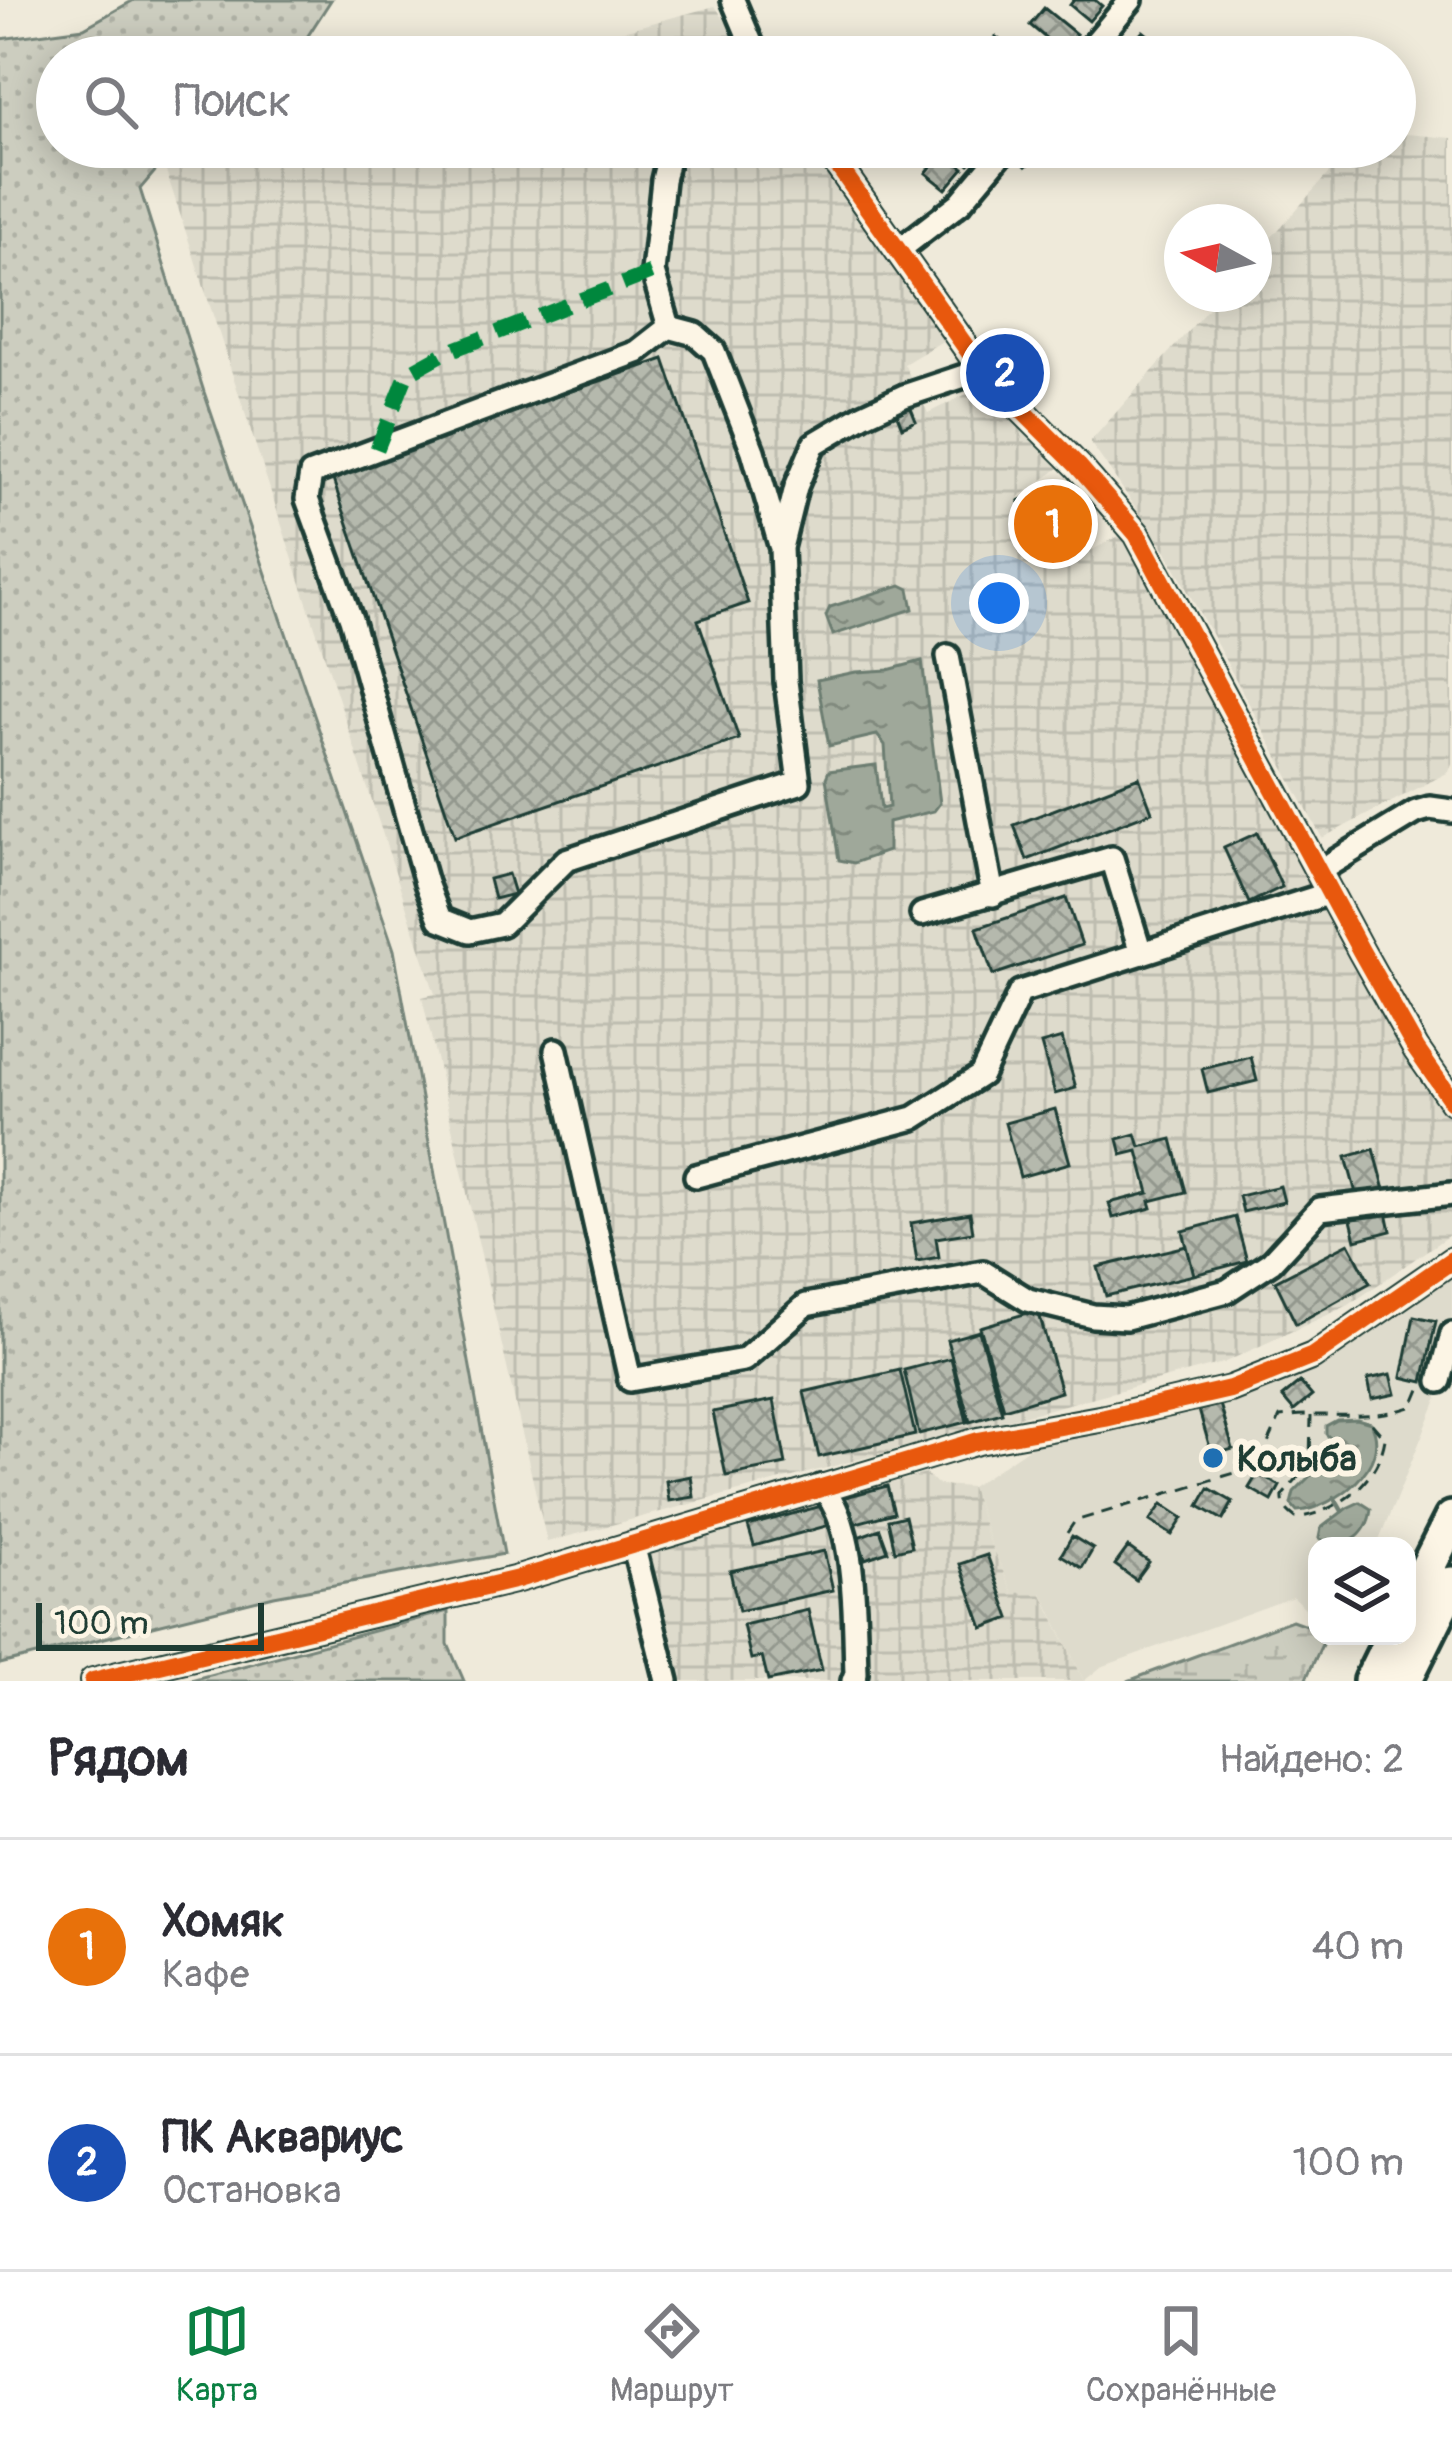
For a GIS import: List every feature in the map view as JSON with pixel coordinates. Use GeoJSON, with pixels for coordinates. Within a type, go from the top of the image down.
{"type":"FeatureCollection","features":[{"type":"Feature","properties":{"kind":"highway"},"geometry":{"type":"LineString","coordinates":[[1416,1591],[1452,1519]]}},
{"type":"Feature","properties":{"kind":"highway"},"geometry":{"type":"LineString","coordinates":[[1404,1681],[1452,1584]]}},
{"type":"Feature","properties":{"kind":"highway"},"geometry":{"type":"LineString","coordinates":[[1371,1681],[1389,1645]]}},
{"type":"Feature","properties":{"kind":"street"},"geometry":{"type":"LineString","coordinates":[[733,0],[744,36]]}},
{"type":"Feature","properties":{"kind":"street"},"geometry":{"type":"LineString","coordinates":[[1101,36],[1131,0]]}},
{"type":"Feature","properties":{"kind":"street"},"geometry":{"type":"LineString","coordinates":[[666,168],[653,272],[669,327]]}},
{"type":"Feature","properties":{"kind":"street"},"geometry":{"type":"LineString","coordinates":[[840,168],[982,370],[1078,466],[1137,534],[1416,1049],[1452,1101]]}},
{"type":"Feature","properties":{"kind":"street"},"geometry":{"type":"LineString","coordinates":[[899,250],[960,203],[989,168]]}},
{"type":"Feature","properties":{"kind":"street"},"geometry":{"type":"LineString","coordinates":[[669,327],[695,334],[714,351],[753,452],[781,548],[786,681],[799,783],[566,860],[502,924],[470,931],[440,919],[426,884],[350,620],[307,499],[311,474],[638,352],[669,327]]}},
{"type":"Feature","properties":{"kind":"street"},"geometry":{"type":"LineString","coordinates":[[781,548],[796,487],[814,444],[904,396],[982,370]]}},
{"type":"Feature","properties":{"kind":"street"},"geometry":{"type":"LineString","coordinates":[[948,656],[993,895]]}},
{"type":"Feature","properties":{"kind":"street"},"geometry":{"type":"LineString","coordinates":[[1319,871],[1416,812],[1430,808],[1452,811]]}},
{"type":"Feature","properties":{"kind":"street"},"geometry":{"type":"LineString","coordinates":[[922,914],[1112,858],[1142,953]]}},
{"type":"Feature","properties":{"kind":"street"},"geometry":{"type":"LineString","coordinates":[[696,1176],[914,1118],[981,1076],[1020,992],[1330,893]]}},
{"type":"Feature","properties":{"kind":"street"},"geometry":{"type":"LineString","coordinates":[[556,1050],[630,1380],[744,1360],[806,1305],[983,1272],[1028,1300],[1094,1316],[1126,1318],[1227,1291],[1270,1262],[1320,1209],[1452,1194]]}},
{"type":"Feature","properties":{"kind":"street"},"geometry":{"type":"LineString","coordinates":[[93,1681],[518,1579],[978,1441],[1230,1389],[1313,1356],[1452,1260]]}},
{"type":"Feature","properties":{"kind":"street"},"geometry":{"type":"LineString","coordinates":[[1440,1381],[1452,1334]]}},
{"type":"Feature","properties":{"kind":"street"},"geometry":{"type":"LineString","coordinates":[[821,1487],[833,1499],[852,1573],[853,1681]]}},
{"type":"Feature","properties":{"kind":"street"},"geometry":{"type":"LineString","coordinates":[[633,1544],[667,1681]]}},
{"type":"Feature","properties":{"kind":"path"},"geometry":{"type":"LineString","coordinates":[[1067,1533],[1075,1521],[1258,1466],[1280,1417],[1311,1413],[1366,1417],[1398,1412],[1413,1406],[1419,1388],[1440,1381]]}},
{"type":"Feature","properties":{"kind":"path"},"geometry":{"type":"LineString","coordinates":[[1311,1413],[1310,1463],[1288,1486],[1283,1502],[1297,1518],[1331,1507],[1363,1487],[1385,1439],[1366,1417]]}},
{"type":"Feature","properties":{"kind":"shaded area"},"geometry":{"type":"Polygon","coordinates":[[[715,6],[736,36],[604,36],[715,6]]]}},
{"type":"Feature","properties":{"kind":"shaded area"},"geometry":{"type":"Polygon","coordinates":[[[1416,135],[1452,138],[1449,772],[1322,838],[1166,551],[1090,442],[1205,312],[1272,312],[1272,237],[1333,168],[1416,168],[1416,135]]]}},
{"type":"Feature","properties":{"kind":"shaded area"},"geometry":{"type":"Polygon","coordinates":[[[165,168],[827,168],[946,339],[904,364],[928,413],[985,385],[1059,468],[1018,498],[1055,569],[1127,532],[1327,911],[1452,1118],[1452,1233],[1349,1305],[1223,1363],[547,1542],[422,997],[435,994],[165,168]]]}},
{"type":"Feature","properties":{"kind":"shaded area","name":"Колыба"},"geometry":{"type":"Polygon","coordinates":[[[1452,1255],[1452,1363],[1380,1537],[1308,1537],[1308,1611],[1293,1597],[1101,1667],[1084,1681],[1042,1593],[1013,1593],[971,1487],[1055,1430],[1230,1389],[1307,1351],[1452,1255]]]}},
{"type":"Feature","properties":{"kind":"shaded area"},"geometry":{"type":"Polygon","coordinates":[[[925,1474],[939,1485],[971,1487],[1013,1593],[1041,1592],[1084,1681],[671,1681],[643,1550],[925,1474]]]}},
{"type":"Feature","properties":{"kind":"green space"},"geometry":{"type":"Polygon","coordinates":[[[134,0],[331,0],[308,36],[36,36],[36,168],[158,168],[140,189],[394,950],[504,1554],[274,1596],[0,1664],[0,39],[84,28],[134,0]]]}},
{"type":"Feature","properties":{"kind":"green space"},"geometry":{"type":"Polygon","coordinates":[[[448,1611],[448,1644],[464,1681],[187,1681],[448,1611]]]}},
{"type":"Feature","properties":{"kind":"green space"},"geometry":{"type":"Polygon","coordinates":[[[1292,1620],[1308,1626],[1308,1645],[1322,1645],[1305,1681],[1128,1681],[1292,1620]]]}},
{"type":"Feature","properties":{"kind":"water"},"geometry":{"type":"Polygon","coordinates":[[[901,585],[909,589],[913,609],[833,635],[826,616],[830,607],[901,585]]]}},
{"type":"Feature","properties":{"kind":"water"},"geometry":{"type":"Polygon","coordinates":[[[922,661],[940,803],[934,811],[888,822],[888,851],[854,863],[839,860],[826,778],[829,771],[876,765],[881,809],[889,807],[885,745],[877,735],[829,746],[817,680],[922,661]]]}},
{"type":"Feature","properties":{"kind":"water"},"geometry":{"type":"Polygon","coordinates":[[[1357,1419],[1371,1423],[1376,1439],[1367,1469],[1327,1502],[1297,1511],[1291,1504],[1294,1492],[1334,1452],[1335,1443],[1326,1434],[1326,1426],[1357,1419]]]}},
{"type":"Feature","properties":{"kind":"water"},"geometry":{"type":"Polygon","coordinates":[[[1360,1502],[1371,1509],[1360,1535],[1319,1537],[1321,1528],[1360,1502]]]}},
{"type":"Feature","properties":{"kind":"building"},"geometry":{"type":"Polygon","coordinates":[[[1074,0],[1095,0],[1102,6],[1089,21],[1070,5],[1074,0]]]}},
{"type":"Feature","properties":{"kind":"building"},"geometry":{"type":"Polygon","coordinates":[[[1044,8],[1076,34],[1043,36],[1030,25],[1044,8]]]}},
{"type":"Feature","properties":{"kind":"building"},"geometry":{"type":"Polygon","coordinates":[[[930,168],[964,168],[946,189],[926,173],[930,168]]]}},
{"type":"Feature","properties":{"kind":"building"},"geometry":{"type":"Polygon","coordinates":[[[664,359],[748,603],[698,620],[739,739],[455,837],[331,474],[664,359]]]}},
{"type":"Feature","properties":{"kind":"building"},"geometry":{"type":"Polygon","coordinates":[[[910,406],[916,421],[902,427],[896,412],[910,406]]]}},
{"type":"Feature","properties":{"kind":"building"},"geometry":{"type":"Polygon","coordinates":[[[1038,492],[1069,552],[1051,562],[1019,501],[1038,492]]]}},
{"type":"Feature","properties":{"kind":"building"},"geometry":{"type":"Polygon","coordinates":[[[1139,777],[1152,812],[1027,860],[1014,825],[1139,777]]]}},
{"type":"Feature","properties":{"kind":"building"},"geometry":{"type":"Polygon","coordinates":[[[1257,833],[1282,887],[1249,903],[1224,848],[1257,833]]]}},
{"type":"Feature","properties":{"kind":"building"},"geometry":{"type":"Polygon","coordinates":[[[508,874],[514,894],[494,899],[489,879],[508,874]]]}},
{"type":"Feature","properties":{"kind":"building"},"geometry":{"type":"Polygon","coordinates":[[[1066,898],[1082,945],[993,975],[977,928],[1066,898]]]}},
{"type":"Feature","properties":{"kind":"building"},"geometry":{"type":"Polygon","coordinates":[[[1062,1038],[1076,1088],[1055,1094],[1041,1044],[1062,1038]]]}},
{"type":"Feature","properties":{"kind":"building"},"geometry":{"type":"Polygon","coordinates":[[[1251,1057],[1257,1081],[1208,1093],[1202,1069],[1251,1057]]]}},
{"type":"Feature","properties":{"kind":"building"},"geometry":{"type":"Polygon","coordinates":[[[1055,1109],[1070,1163],[1020,1177],[1005,1123],[1055,1109]]]}},
{"type":"Feature","properties":{"kind":"building"},"geometry":{"type":"Polygon","coordinates":[[[1136,1134],[1140,1147],[1172,1139],[1186,1192],[1150,1201],[1152,1208],[1113,1218],[1109,1203],[1149,1193],[1138,1151],[1122,1155],[1118,1139],[1136,1134]]]}},
{"type":"Feature","properties":{"kind":"building"},"geometry":{"type":"Polygon","coordinates":[[[1374,1149],[1385,1190],[1357,1197],[1346,1157],[1374,1149]]]}},
{"type":"Feature","properties":{"kind":"building"},"geometry":{"type":"Polygon","coordinates":[[[1280,1186],[1284,1202],[1243,1212],[1239,1196],[1280,1186]]]}},
{"type":"Feature","properties":{"kind":"building"},"geometry":{"type":"Polygon","coordinates":[[[1386,1207],[1391,1231],[1356,1240],[1350,1216],[1386,1207]]]}},
{"type":"Feature","properties":{"kind":"building"},"geometry":{"type":"Polygon","coordinates":[[[970,1213],[973,1232],[936,1238],[939,1257],[917,1261],[911,1223],[970,1213]]]}},
{"type":"Feature","properties":{"kind":"building"},"geometry":{"type":"Polygon","coordinates":[[[1235,1217],[1247,1261],[1194,1275],[1183,1231],[1235,1217]]]}},
{"type":"Feature","properties":{"kind":"building"},"geometry":{"type":"Polygon","coordinates":[[[1349,1243],[1370,1283],[1296,1324],[1275,1281],[1349,1243]]]}},
{"type":"Feature","properties":{"kind":"building"},"geometry":{"type":"Polygon","coordinates":[[[1187,1246],[1194,1275],[1106,1296],[1098,1267],[1187,1246]]]}},
{"type":"Feature","properties":{"kind":"building"},"geometry":{"type":"Polygon","coordinates":[[[1038,1310],[1061,1392],[1004,1409],[980,1327],[1038,1310]]]}},
{"type":"Feature","properties":{"kind":"building"},"geometry":{"type":"Polygon","coordinates":[[[1414,1316],[1436,1321],[1423,1382],[1402,1377],[1414,1316]]]}},
{"type":"Feature","properties":{"kind":"building"},"geometry":{"type":"Polygon","coordinates":[[[979,1331],[1002,1413],[970,1422],[947,1340],[979,1331]]]}},
{"type":"Feature","properties":{"kind":"building"},"geometry":{"type":"Polygon","coordinates":[[[951,1358],[967,1422],[919,1434],[904,1370],[951,1358]]]}},
{"type":"Feature","properties":{"kind":"building"},"geometry":{"type":"Polygon","coordinates":[[[900,1370],[915,1435],[819,1457],[804,1392],[900,1370]]]}},
{"type":"Feature","properties":{"kind":"building"},"geometry":{"type":"Polygon","coordinates":[[[1391,1374],[1396,1394],[1372,1399],[1368,1379],[1391,1374]]]}},
{"type":"Feature","properties":{"kind":"building"},"geometry":{"type":"Polygon","coordinates":[[[1300,1382],[1312,1396],[1294,1411],[1282,1397],[1300,1382]]]}},
{"type":"Feature","properties":{"kind":"building"},"geometry":{"type":"Polygon","coordinates":[[[774,1400],[786,1464],[726,1476],[713,1412],[774,1400]]]}},
{"type":"Feature","properties":{"kind":"building"},"geometry":{"type":"Polygon","coordinates":[[[1220,1404],[1233,1449],[1212,1455],[1199,1410],[1220,1404]]]}},
{"type":"Feature","properties":{"kind":"building"},"geometry":{"type":"Polygon","coordinates":[[[1258,1473],[1280,1486],[1272,1501],[1249,1488],[1258,1473]]]}},
{"type":"Feature","properties":{"kind":"building"},"geometry":{"type":"Polygon","coordinates":[[[691,1476],[694,1497],[669,1501],[666,1481],[691,1476]]]}},
{"type":"Feature","properties":{"kind":"building"},"geometry":{"type":"Polygon","coordinates":[[[887,1486],[894,1513],[849,1525],[842,1498],[887,1486]]]}},
{"type":"Feature","properties":{"kind":"building"},"geometry":{"type":"Polygon","coordinates":[[[1209,1488],[1233,1502],[1223,1520],[1199,1506],[1209,1488]]]}},
{"type":"Feature","properties":{"kind":"building"},"geometry":{"type":"Polygon","coordinates":[[[1162,1504],[1183,1518],[1172,1535],[1150,1521],[1162,1504]]]}},
{"type":"Feature","properties":{"kind":"building"},"geometry":{"type":"Polygon","coordinates":[[[825,1505],[830,1525],[754,1546],[748,1526],[825,1505]]]}},
{"type":"Feature","properties":{"kind":"building"},"geometry":{"type":"Polygon","coordinates":[[[905,1516],[912,1547],[895,1551],[888,1520],[905,1516]]]}},
{"type":"Feature","properties":{"kind":"building"},"geometry":{"type":"Polygon","coordinates":[[[880,1529],[888,1551],[865,1559],[858,1537],[880,1529]]]}},
{"type":"Feature","properties":{"kind":"building"},"geometry":{"type":"Polygon","coordinates":[[[1072,1536],[1093,1549],[1082,1568],[1061,1555],[1072,1536]]]}},
{"type":"Feature","properties":{"kind":"building"},"geometry":{"type":"Polygon","coordinates":[[[1128,1547],[1149,1562],[1136,1580],[1115,1565],[1128,1547]]]}},
{"type":"Feature","properties":{"kind":"building"},"geometry":{"type":"Polygon","coordinates":[[[824,1551],[833,1590],[739,1611],[730,1571],[824,1551]]]}},
{"type":"Feature","properties":{"kind":"building"},"geometry":{"type":"Polygon","coordinates":[[[987,1555],[1010,1618],[983,1628],[960,1564],[987,1555]]]}},
{"type":"Feature","properties":{"kind":"building"},"geometry":{"type":"Polygon","coordinates":[[[808,1610],[822,1670],[768,1681],[762,1657],[751,1659],[743,1625],[808,1610]]]}},
{"type":"Feature","properties":{"kind":"waterway"},"geometry":{"type":"LineString","coordinates":[[1334,1497],[1342,1511]]}},
{"type":"Feature","properties":{"kind":"marked path"},"geometry":{"type":"LineString","coordinates":[[377,449],[407,374],[445,353],[653,272]]}},
{"type":"Feature","properties":{"kind":"cycle path"},"geometry":{"type":"LineString","coordinates":[[840,168],[982,370],[1078,466],[1137,534],[1361,951],[1416,1049],[1452,1101]]}},
{"type":"Feature","properties":{"kind":"cycle path"},"geometry":{"type":"LineString","coordinates":[[93,1681],[518,1579],[978,1441],[1230,1389],[1313,1356],[1452,1260]]}},
{"type":"Feature","properties":{"kind":"place","name":"ПК Аквариус"},"geometry":{"type":"Point","coordinates":[1005,373]}},
{"type":"Feature","properties":{"kind":"place","name":"Хомяк"},"geometry":{"type":"Point","coordinates":[1053,524]}},
{"type":"Feature","properties":{"kind":"place","name":"Колыба"},"geometry":{"type":"Point","coordinates":[1213,1458]}}]}
